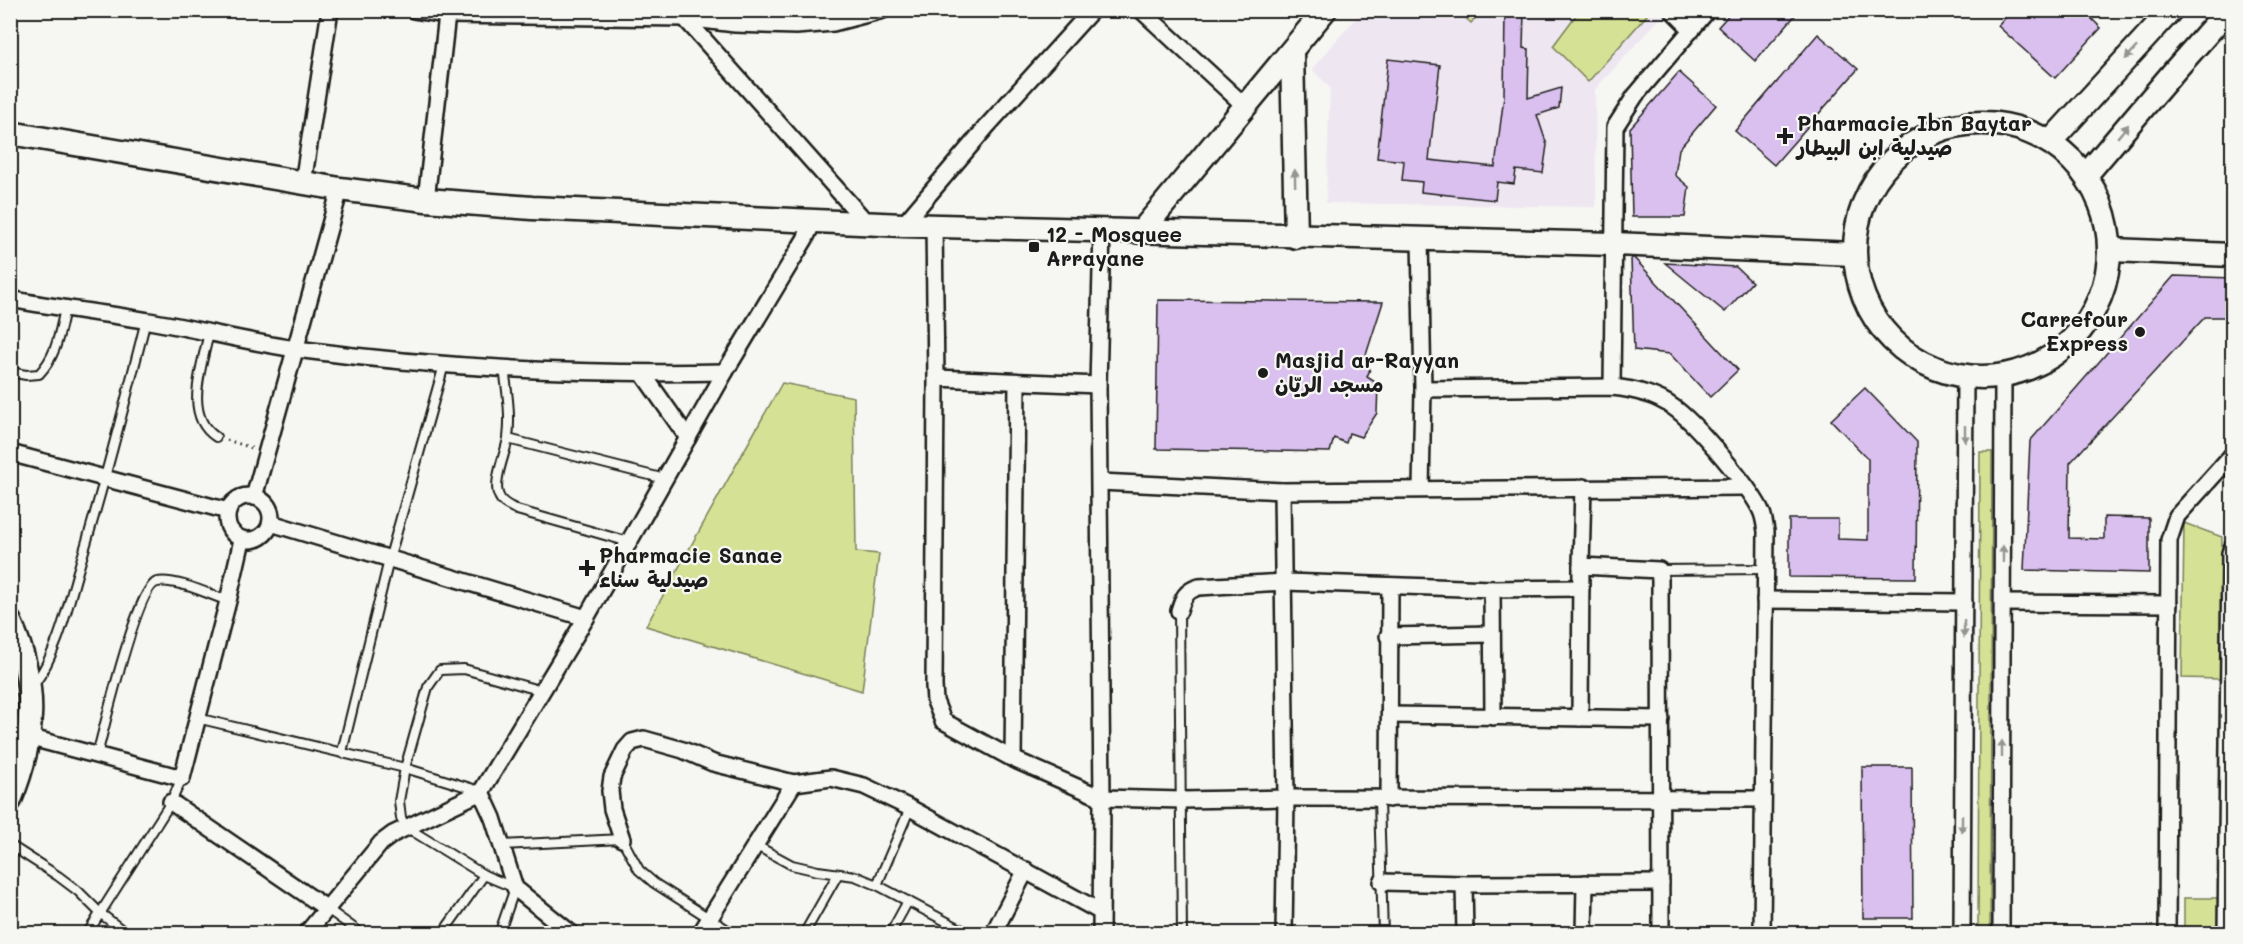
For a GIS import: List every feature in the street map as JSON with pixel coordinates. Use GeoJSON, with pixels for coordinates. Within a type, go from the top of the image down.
{"type":"FeatureCollection","features":[{"type":"Feature","properties":{"kind":"street"},"geometry":{"type":"LineString","coordinates":[[303,183],[330,10]]}},
{"type":"Feature","properties":{"kind":"street"},"geometry":{"type":"LineString","coordinates":[[414,10],[447,15],[686,13],[735,24],[796,26],[833,23],[883,10]]}},
{"type":"Feature","properties":{"kind":"street"},"geometry":{"type":"LineString","coordinates":[[903,225],[988,125],[1092,10]]}},
{"type":"Feature","properties":{"kind":"street"},"geometry":{"type":"LineString","coordinates":[[1141,10],[1246,107]]}},
{"type":"Feature","properties":{"kind":"street"},"geometry":{"type":"LineString","coordinates":[[1141,232],[1325,10]]}},
{"type":"Feature","properties":{"kind":"street"},"geometry":{"type":"LineString","coordinates":[[1672,10],[1692,30]]}},
{"type":"Feature","properties":{"kind":"street"},"geometry":{"type":"LineString","coordinates":[[1612,387],[1615,127],[1635,96],[1708,10]]}},
{"type":"Feature","properties":{"kind":"street"},"geometry":{"type":"LineString","coordinates":[[2050,142],[2170,10]]}},
{"type":"Feature","properties":{"kind":"street"},"geometry":{"type":"LineString","coordinates":[[2086,175],[2228,10]]}},
{"type":"Feature","properties":{"kind":"street"},"geometry":{"type":"LineString","coordinates":[[686,13],[866,222]]}},
{"type":"Feature","properties":{"kind":"street"},"geometry":{"type":"LineString","coordinates":[[426,200],[447,15]]}},
{"type":"Feature","properties":{"kind":"street"},"geometry":{"type":"LineString","coordinates":[[1292,52],[1296,237]]}},
{"type":"Feature","properties":{"kind":"street"},"geometry":{"type":"LineString","coordinates":[[1981,122],[2021,129],[2050,142],[2074,161],[2086,175],[2104,212],[2112,250],[2104,288],[2088,322],[2062,349],[2030,368],[2003,376],[1965,376],[1924,364],[1896,345],[1874,318],[1859,287],[1854,254],[1859,214],[1876,177],[1905,148],[1941,129],[1981,122]]}},
{"type":"Feature","properties":{"kind":"street"},"geometry":{"type":"LineString","coordinates":[[10,133],[340,189],[426,200],[532,208],[903,225],[1614,244],[1854,254]]}},
{"type":"Feature","properties":{"kind":"street"},"geometry":{"type":"LineString","coordinates":[[254,497],[340,189]]}},
{"type":"Feature","properties":{"kind":"street"},"geometry":{"type":"LineString","coordinates":[[306,933],[381,843],[406,827],[481,792],[586,618],[814,220]]}},
{"type":"Feature","properties":{"kind":"street"},"geometry":{"type":"LineString","coordinates":[[934,226],[935,701],[944,721],[1013,759],[1102,798],[1182,800],[1286,798],[1763,799]]}},
{"type":"Feature","properties":{"kind":"street"},"geometry":{"type":"LineString","coordinates":[[1100,933],[1102,798],[1098,385],[1102,231]]}},
{"type":"Feature","properties":{"kind":"street"},"geometry":{"type":"LineString","coordinates":[[1420,239],[1423,389],[1421,489]]}},
{"type":"Feature","properties":{"kind":"street"},"geometry":{"type":"LineString","coordinates":[[2112,250],[2232,255]]}},
{"type":"Feature","properties":{"kind":"street"},"geometry":{"type":"LineString","coordinates":[[10,299],[146,320],[294,348],[444,365],[643,374],[725,372]]}},
{"type":"Feature","properties":{"kind":"street"},"geometry":{"type":"LineString","coordinates":[[643,374],[688,438]]}},
{"type":"Feature","properties":{"kind":"street"},"geometry":{"type":"LineString","coordinates":[[1962,933],[1965,376]]}},
{"type":"Feature","properties":{"kind":"street"},"geometry":{"type":"LineString","coordinates":[[2001,933],[2003,376]]}},
{"type":"Feature","properties":{"kind":"street"},"geometry":{"type":"LineString","coordinates":[[936,378],[1098,385]]}},
{"type":"Feature","properties":{"kind":"street"},"geometry":{"type":"LineString","coordinates":[[1013,759],[1017,383]]}},
{"type":"Feature","properties":{"kind":"street"},"geometry":{"type":"LineString","coordinates":[[1423,389],[1612,387],[1636,390],[1672,406],[1690,421],[1746,487],[1762,513],[1766,531],[1762,933]]}},
{"type":"Feature","properties":{"kind":"street"},"geometry":{"type":"LineString","coordinates":[[10,453],[228,511]]}},
{"type":"Feature","properties":{"kind":"street"},"geometry":{"type":"LineString","coordinates":[[2166,933],[2169,540],[2177,516],[2232,455]]}},
{"type":"Feature","properties":{"kind":"street"},"geometry":{"type":"LineString","coordinates":[[1100,482],[1282,491],[1746,487]]}},
{"type":"Feature","properties":{"kind":"street"},"geometry":{"type":"LineString","coordinates":[[1580,718],[1583,487]]}},
{"type":"Feature","properties":{"kind":"street"},"geometry":{"type":"LineString","coordinates":[[1282,491],[1285,582],[1286,798],[1284,933]]}},
{"type":"Feature","properties":{"kind":"street"},"geometry":{"type":"LineString","coordinates":[[254,497],[262,500],[268,507],[271,514],[270,524],[265,534],[255,540],[242,540],[232,534],[227,523],[228,511],[238,499],[254,497]]}},
{"type":"Feature","properties":{"kind":"street"},"geometry":{"type":"LineString","coordinates":[[270,524],[586,618]]}},
{"type":"Feature","properties":{"kind":"street"},"geometry":{"type":"LineString","coordinates":[[28,737],[182,777],[242,540]]}},
{"type":"Feature","properties":{"kind":"street"},"geometry":{"type":"LineString","coordinates":[[2226,933],[2230,553],[2232,548]]}},
{"type":"Feature","properties":{"kind":"street"},"geometry":{"type":"LineString","coordinates":[[1581,566],[1659,570],[1661,933]]}},
{"type":"Feature","properties":{"kind":"street"},"geometry":{"type":"LineString","coordinates":[[1179,611],[1183,598],[1189,590],[1199,587],[1285,582],[1492,589],[1581,588]]}},
{"type":"Feature","properties":{"kind":"street"},"geometry":{"type":"LineString","coordinates":[[1384,800],[1390,715],[1388,636],[1390,586]]}},
{"type":"Feature","properties":{"kind":"street"},"geometry":{"type":"LineString","coordinates":[[1492,589],[1493,717]]}},
{"type":"Feature","properties":{"kind":"street"},"geometry":{"type":"LineString","coordinates":[[1765,600],[1964,602]]}},
{"type":"Feature","properties":{"kind":"street"},"geometry":{"type":"LineString","coordinates":[[2003,603],[2169,604]]}},
{"type":"Feature","properties":{"kind":"street"},"geometry":{"type":"LineString","coordinates":[[10,622],[21,645],[30,690],[24,768],[10,800]]}},
{"type":"Feature","properties":{"kind":"street"},"geometry":{"type":"LineString","coordinates":[[1388,636],[1492,634]]}},
{"type":"Feature","properties":{"kind":"street"},"geometry":{"type":"LineString","coordinates":[[1390,715],[1661,719]]}},
{"type":"Feature","properties":{"kind":"street"},"geometry":{"type":"LineString","coordinates":[[622,839],[612,808],[610,791],[617,765],[625,750],[638,739],[654,741],[713,763],[794,783],[831,778],[851,782],[910,808],[1101,912]]}},
{"type":"Feature","properties":{"kind":"street"},"geometry":{"type":"LineString","coordinates":[[700,933],[794,783]]}},
{"type":"Feature","properties":{"kind":"street"},"geometry":{"type":"LineString","coordinates":[[481,792],[502,845],[515,888],[572,933]]}},
{"type":"Feature","properties":{"kind":"street"},"geometry":{"type":"LineString","coordinates":[[171,802],[326,908]]}},
{"type":"Feature","properties":{"kind":"street"},"geometry":{"type":"LineString","coordinates":[[993,933],[1026,870]]}},
{"type":"Feature","properties":{"kind":"street"},"geometry":{"type":"LineString","coordinates":[[1382,882],[1464,884],[1661,882]]}},
{"type":"Feature","properties":{"kind":"street"},"geometry":{"type":"LineString","coordinates":[[1584,933],[1585,883]]}},
{"type":"Feature","properties":{"kind":"street"},"geometry":{"type":"LineString","coordinates":[[1464,884],[1465,933]]}},
{"type":"Feature","properties":{"kind":"lane"},"geometry":{"type":"LineString","coordinates":[[10,372],[27,375],[39,374],[48,364],[57,344],[65,309]]}},
{"type":"Feature","properties":{"kind":"lane"},"geometry":{"type":"LineString","coordinates":[[30,690],[48,663],[61,628],[106,478],[146,320]]}},
{"type":"Feature","properties":{"kind":"lane"},"geometry":{"type":"LineString","coordinates":[[209,332],[197,393],[197,406],[202,425],[216,436]]}},
{"type":"Feature","properties":{"kind":"lane"},"geometry":{"type":"LineString","coordinates":[[342,752],[389,560],[444,365]]}},
{"type":"Feature","properties":{"kind":"lane"},"geometry":{"type":"LineString","coordinates":[[504,368],[509,417],[508,439],[497,485],[498,495],[504,504],[517,510],[629,542]]}},
{"type":"Feature","properties":{"kind":"lane"},"geometry":{"type":"LineString","coordinates":[[508,439],[665,478]]}},
{"type":"Feature","properties":{"kind":"lane"},"geometry":{"type":"LineString","coordinates":[[1659,570],[1766,569]]}},
{"type":"Feature","properties":{"kind":"lane"},"geometry":{"type":"LineString","coordinates":[[97,755],[134,620],[149,587],[156,582],[167,583],[228,601]]}},
{"type":"Feature","properties":{"kind":"lane"},"geometry":{"type":"LineString","coordinates":[[1179,611],[1182,933]]}},
{"type":"Feature","properties":{"kind":"lane"},"geometry":{"type":"LineString","coordinates":[[499,933],[515,888],[484,875],[406,827],[399,811],[399,801],[405,768],[428,687],[440,670],[464,669],[542,691]]}},
{"type":"Feature","properties":{"kind":"lane"},"geometry":{"type":"LineString","coordinates":[[197,718],[405,768],[481,792]]}},
{"type":"Feature","properties":{"kind":"lane"},"geometry":{"type":"LineString","coordinates":[[87,933],[171,802],[182,777]]}},
{"type":"Feature","properties":{"kind":"lane"},"geometry":{"type":"LineString","coordinates":[[1383,933],[1384,800]]}},
{"type":"Feature","properties":{"kind":"lane"},"geometry":{"type":"LineString","coordinates":[[877,885],[910,808]]}},
{"type":"Feature","properties":{"kind":"lane"},"geometry":{"type":"LineString","coordinates":[[502,845],[622,839],[639,870],[654,883],[734,933]]}},
{"type":"Feature","properties":{"kind":"lane"},"geometry":{"type":"LineString","coordinates":[[755,845],[792,865],[855,876],[877,885],[970,933]]}},
{"type":"Feature","properties":{"kind":"lane"},"geometry":{"type":"LineString","coordinates":[[10,846],[58,876],[78,891],[100,913],[128,933]]}},
{"type":"Feature","properties":{"kind":"lane"},"geometry":{"type":"LineString","coordinates":[[804,933],[838,874]]}},
{"type":"Feature","properties":{"kind":"lane"},"geometry":{"type":"LineString","coordinates":[[442,933],[484,875]]}},
{"type":"Feature","properties":{"kind":"lane"},"geometry":{"type":"LineString","coordinates":[[890,933],[908,901]]}},
{"type":"Feature","properties":{"kind":"lane"},"geometry":{"type":"LineString","coordinates":[[326,908],[362,933]]}},
{"type":"Feature","properties":{"kind":"path"},"geometry":{"type":"LineString","coordinates":[[216,436],[266,452]]}},
{"type":"Feature","properties":{"kind":"shaded area"},"geometry":{"type":"Polygon","coordinates":[[[1659,10],[1663,15],[1595,89],[1596,207],[1326,203],[1330,88],[1312,69],[1362,11],[1659,10]]]}},
{"type":"Feature","properties":{"kind":"green space"},"geometry":{"type":"Polygon","coordinates":[[[1458,11],[1482,11],[1471,23],[1458,11]]]}},
{"type":"Feature","properties":{"kind":"green space"},"geometry":{"type":"Polygon","coordinates":[[[1579,11],[1642,11],[1647,15],[1588,82],[1553,46],[1579,11]]]}},
{"type":"Feature","properties":{"kind":"green space"},"geometry":{"type":"Polygon","coordinates":[[[782,383],[854,397],[856,552],[879,554],[862,691],[646,626],[782,383]]]}},
{"type":"Feature","properties":{"kind":"green space"},"geometry":{"type":"Polygon","coordinates":[[[1980,452],[1992,452],[1990,934],[1978,933],[1980,452]]]}},
{"type":"Feature","properties":{"kind":"green space"},"geometry":{"type":"Polygon","coordinates":[[[2184,523],[2222,537],[2220,679],[2182,678],[2184,523]]]}},
{"type":"Feature","properties":{"kind":"green space"},"geometry":{"type":"Polygon","coordinates":[[[2184,898],[2218,898],[2218,933],[2184,933],[2184,898]]]}},
{"type":"Feature","properties":{"kind":"building"},"geometry":{"type":"Polygon","coordinates":[[[1505,10],[1524,10],[1523,48],[1529,49],[1528,98],[1561,88],[1559,108],[1537,115],[1547,145],[1543,173],[1516,170],[1514,184],[1497,182],[1495,200],[1421,192],[1422,182],[1402,180],[1404,161],[1377,158],[1388,59],[1440,65],[1429,160],[1495,167],[1504,96],[1505,10]]]}},
{"type":"Feature","properties":{"kind":"building"},"geometry":{"type":"Polygon","coordinates":[[[1733,10],[1800,10],[1755,61],[1718,27],[1733,10]]]}},
{"type":"Feature","properties":{"kind":"building"},"geometry":{"type":"Polygon","coordinates":[[[2012,10],[2083,10],[2101,28],[2055,78],[1998,26],[2012,10]]]}},
{"type":"Feature","properties":{"kind":"building"},"geometry":{"type":"Polygon","coordinates":[[[1818,34],[1858,69],[1774,165],[1735,131],[1818,34]]]}},
{"type":"Feature","properties":{"kind":"building"},"geometry":{"type":"Polygon","coordinates":[[[1679,72],[1716,105],[1679,149],[1675,175],[1689,187],[1685,217],[1632,217],[1630,128],[1679,72]]]}},
{"type":"Feature","properties":{"kind":"building"},"geometry":{"type":"Polygon","coordinates":[[[1631,258],[1634,258],[1738,370],[1710,397],[1670,354],[1634,350],[1631,258]]]}},
{"type":"Feature","properties":{"kind":"building"},"geometry":{"type":"Polygon","coordinates":[[[1665,263],[1736,267],[1752,282],[1725,312],[1665,263]]]}},
{"type":"Feature","properties":{"kind":"building"},"geometry":{"type":"Polygon","coordinates":[[[2174,276],[2232,278],[2232,317],[2205,317],[2070,463],[2069,538],[2104,539],[2104,517],[2149,518],[2149,573],[2024,570],[2030,441],[2174,276]]]}},
{"type":"Feature","properties":{"kind":"building","name":"Masjid ar-Rayyan مسجد الريّان"},"geometry":{"type":"Polygon","coordinates":[[[1158,300],[1383,302],[1364,361],[1370,369],[1367,377],[1378,384],[1377,413],[1361,437],[1349,433],[1346,443],[1334,438],[1330,452],[1156,449],[1158,300]]]}},
{"type":"Feature","properties":{"kind":"building"},"geometry":{"type":"Polygon","coordinates":[[[1865,388],[1917,442],[1916,578],[1789,577],[1789,519],[1838,519],[1838,539],[1868,540],[1868,459],[1831,420],[1865,388]]]}},
{"type":"Feature","properties":{"kind":"building"},"geometry":{"type":"Polygon","coordinates":[[[1862,767],[1912,767],[1913,918],[1863,918],[1862,767]]]}},
{"type":"Feature","properties":{"kind":"place","name":"Pharmacie Ibn Baytar صيدلية ابن البيطار"},"geometry":{"type":"Point","coordinates":[1785,136]}},
{"type":"Feature","properties":{"kind":"place","name":"12 - Mosquee Arrayane"},"geometry":{"type":"Point","coordinates":[1034,247]}},
{"type":"Feature","properties":{"kind":"place","name":"Carrefour Express"},"geometry":{"type":"Point","coordinates":[2140,332]}},
{"type":"Feature","properties":{"kind":"place","name":"Masjid ar-Rayyan مسجد الريّان"},"geometry":{"type":"Point","coordinates":[1263,373]}},
{"type":"Feature","properties":{"kind":"place","name":"Pharmacie Sanae صيدلية سناء"},"geometry":{"type":"Point","coordinates":[587,568]}}]}
